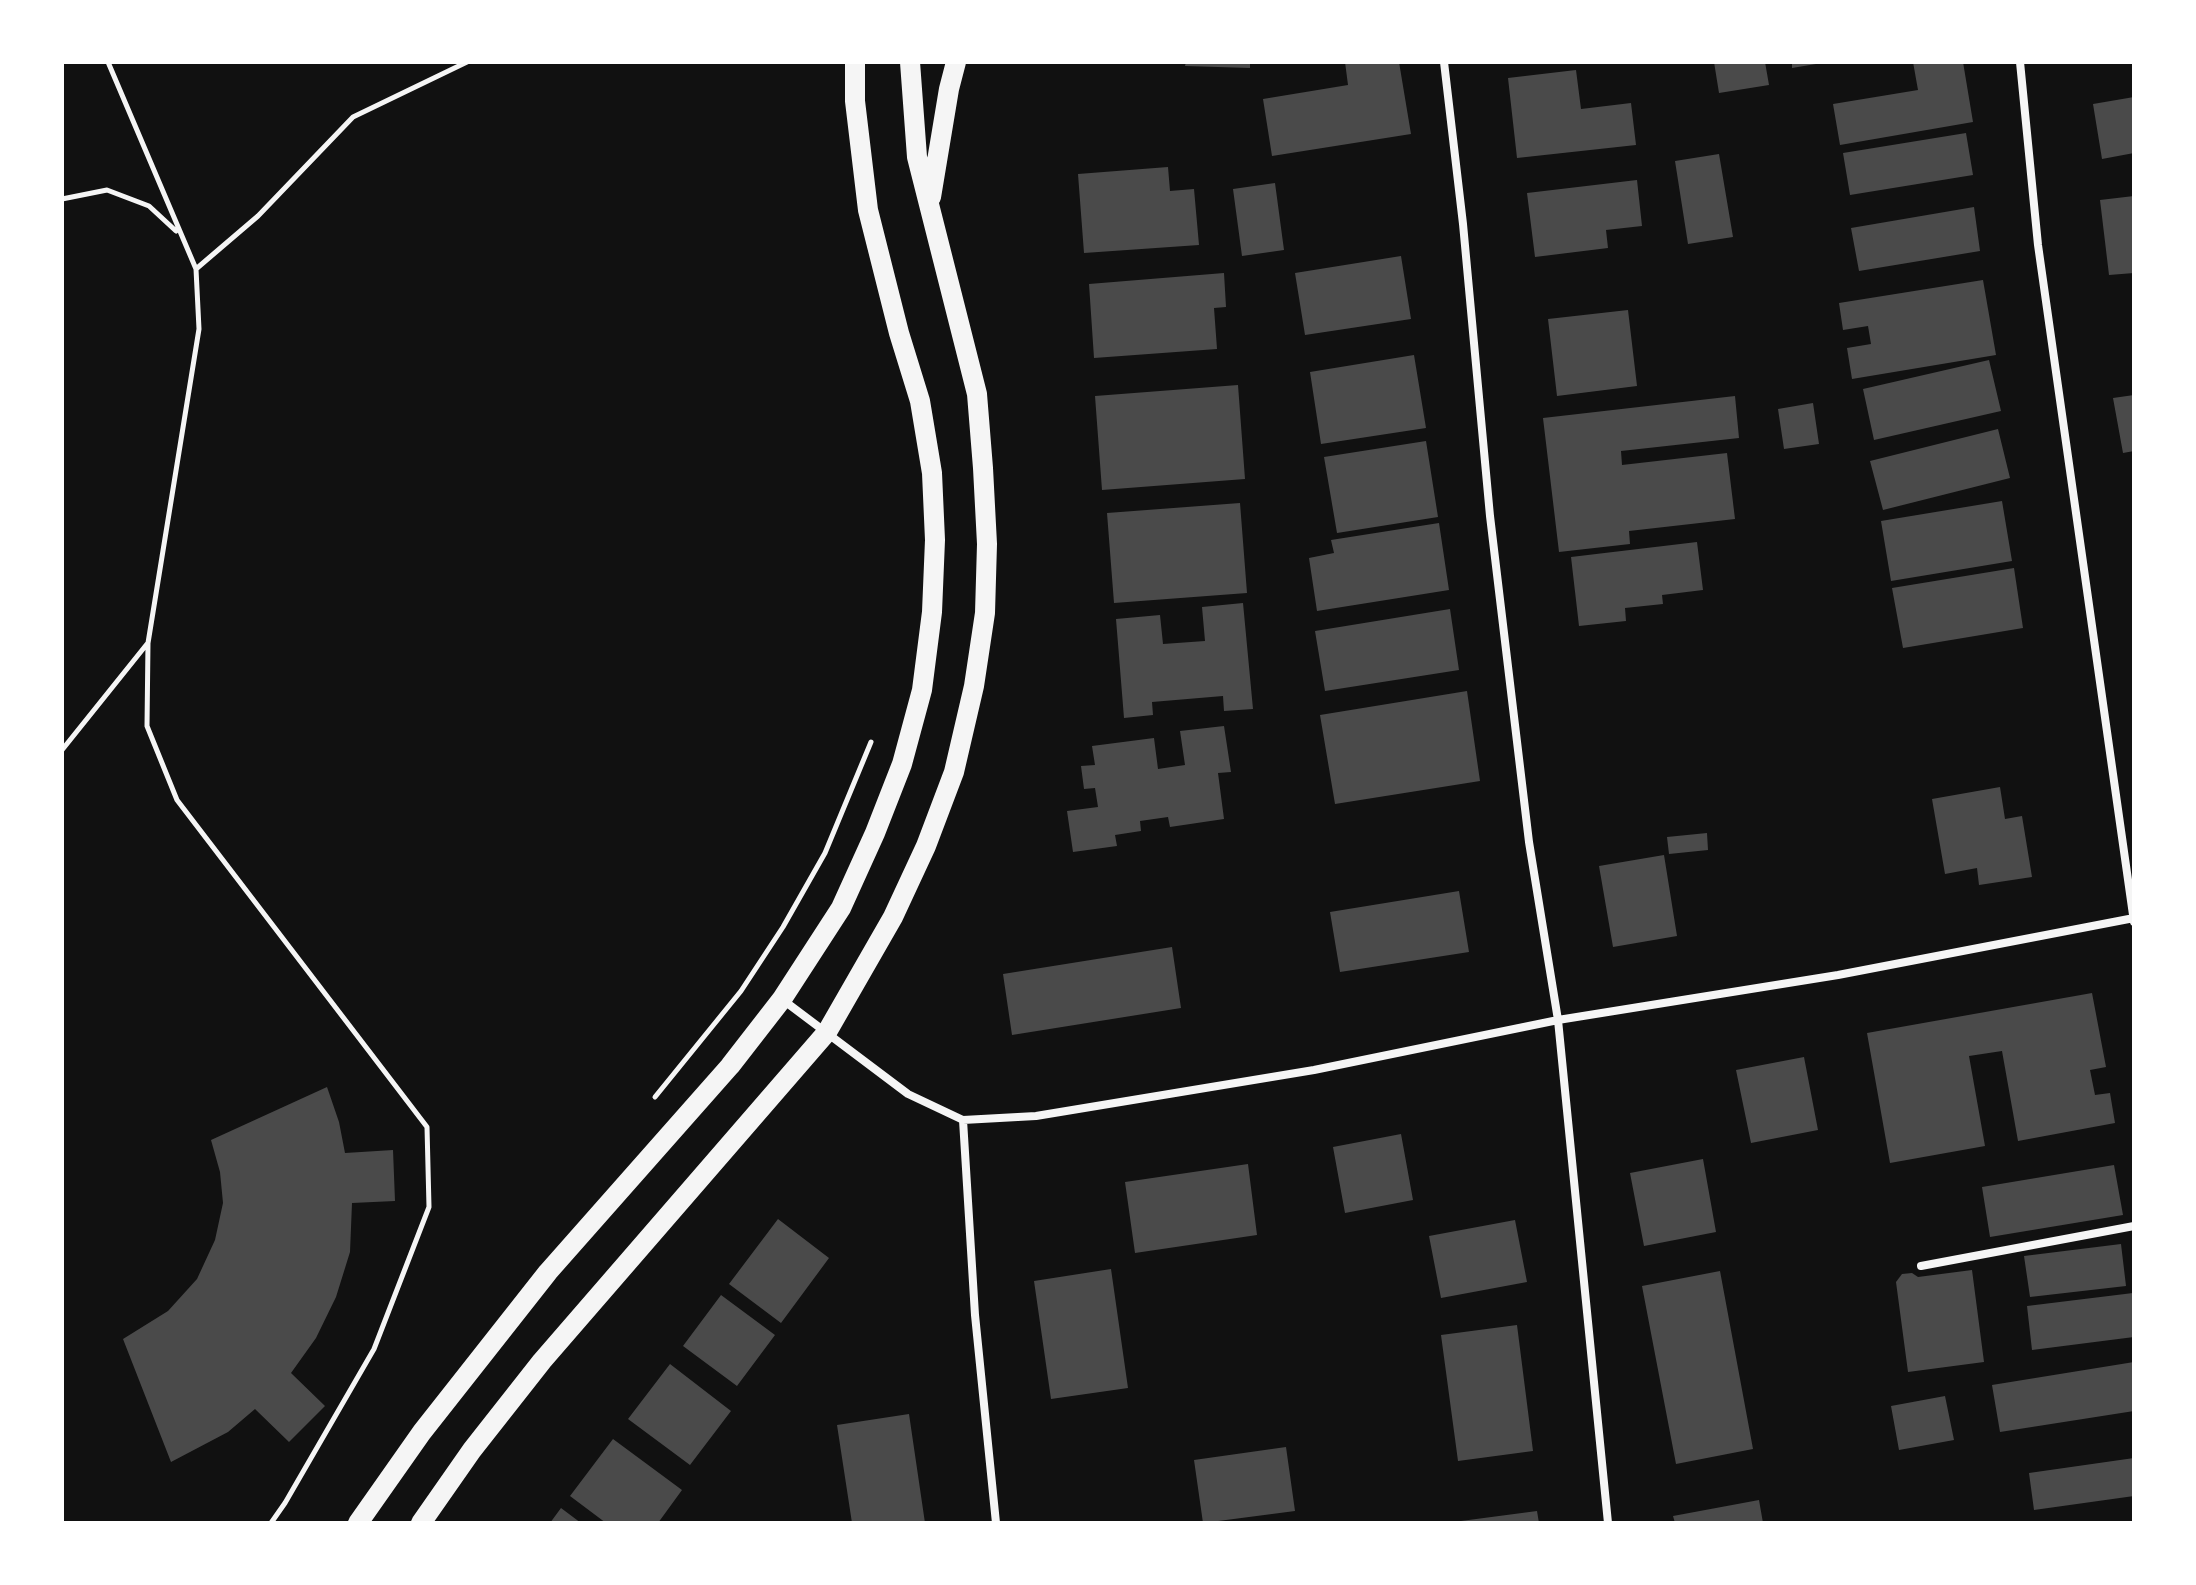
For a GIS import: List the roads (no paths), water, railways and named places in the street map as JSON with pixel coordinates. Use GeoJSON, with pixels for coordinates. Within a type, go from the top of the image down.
{"type":"FeatureCollection","features":[{"type":"Feature","properties":{"kind":"main road"},"geometry":{"type":"LineString","coordinates":[[358,1523],[422,1432],[548,1272],[730,1066],[782,999],[841,908],[902,764],[922,690],[932,612],[935,540],[932,473],[920,401],[868,210],[855,101],[855,62]]}},
{"type":"Feature","properties":{"kind":"main road"},"geometry":{"type":"LineString","coordinates":[[421,1523],[472,1450],[542,1361],[827,1032],[893,917],[926,846],[954,772],[974,686],[985,613],[987,544],[977,394],[917,157],[910,62]]}},
{"type":"Feature","properties":{"kind":"main road"},"geometry":{"type":"LineString","coordinates":[[929,209],[956,62]]}},
{"type":"Feature","properties":{"kind":"street"},"geometry":{"type":"LineString","coordinates":[[1444,62],[1463,224],[1490,516],[1529,842],[1558,1020],[1608,1523]]}},
{"type":"Feature","properties":{"kind":"street"},"geometry":{"type":"LineString","coordinates":[[782,999],[908,1094],[963,1120],[1036,1116],[1303,1072],[1558,1020],[1838,975],[2134,920],[2038,245],[2020,62]]}},
{"type":"Feature","properties":{"kind":"street"},"geometry":{"type":"LineString","coordinates":[[963,1120],[975,1315],[996,1523]]}},
{"type":"Feature","properties":{"kind":"street"},"geometry":{"type":"LineString","coordinates":[[1921,1266],[2134,1226]]}}]}
